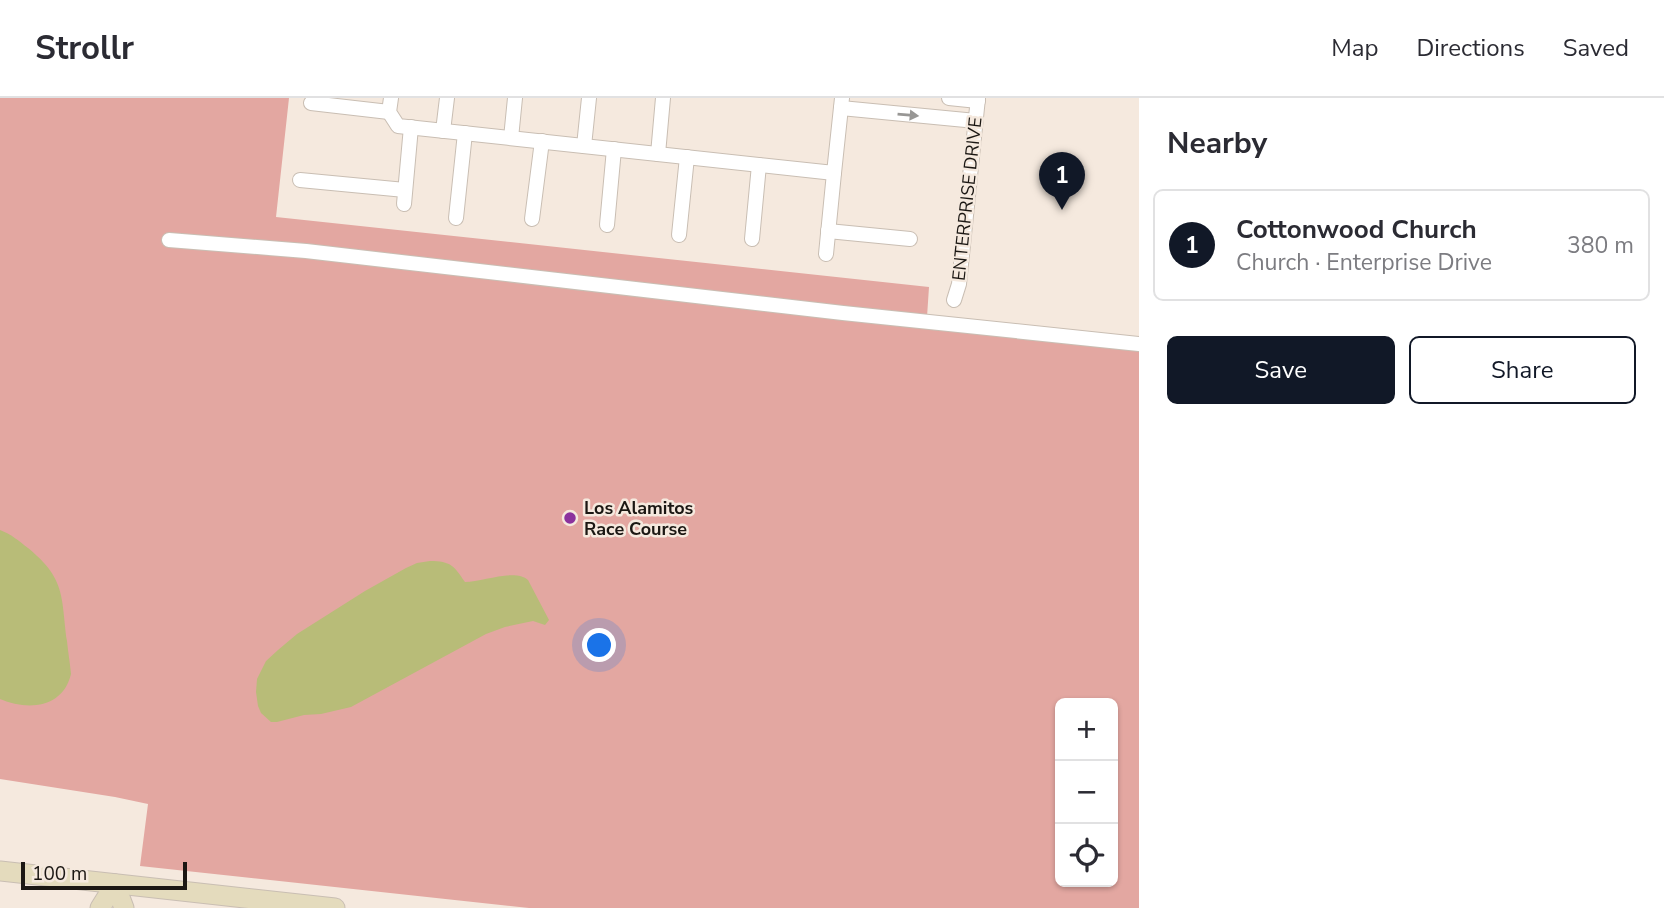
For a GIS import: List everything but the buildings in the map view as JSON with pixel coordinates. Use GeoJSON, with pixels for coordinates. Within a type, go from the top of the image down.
{"type":"FeatureCollection","features":[{"type":"Feature","properties":{"kind":"main road"},"geometry":{"type":"LineString","coordinates":[[0,871],[335,908]]}},
{"type":"Feature","properties":{"kind":"main road"},"geometry":{"type":"LineString","coordinates":[[100,908],[115,884]]}},
{"type":"Feature","properties":{"kind":"main road"},"geometry":{"type":"LineString","coordinates":[[115,884],[124,908]]}},
{"type":"Feature","properties":{"kind":"street"},"geometry":{"type":"LineString","coordinates":[[443,131],[447,98]]}},
{"type":"Feature","properties":{"kind":"street"},"geometry":{"type":"LineString","coordinates":[[511,138],[515,98]]}},
{"type":"Feature","properties":{"kind":"street"},"geometry":{"type":"LineString","coordinates":[[584,146],[589,98]]}},
{"type":"Feature","properties":{"kind":"street"},"geometry":{"type":"LineString","coordinates":[[657,154],[663,98]]}},
{"type":"Feature","properties":{"kind":"street"},"geometry":{"type":"LineString","coordinates":[[949,98],[978,100]]}},
{"type":"Feature","properties":{"kind":"street","name":"ENTERPRISE DRIVE"},"geometry":{"type":"LineString","coordinates":[[954,300],[959,284],[978,100]]}},
{"type":"Feature","properties":{"kind":"street"},"geometry":{"type":"LineString","coordinates":[[311,103],[390,105],[398,126],[834,173]]}},
{"type":"Feature","properties":{"kind":"street"},"geometry":{"type":"LineString","coordinates":[[826,254],[842,103],[976,121]]}},
{"type":"Feature","properties":{"kind":"street"},"geometry":{"type":"LineString","coordinates":[[300,180],[405,197],[411,127]]}},
{"type":"Feature","properties":{"kind":"street"},"geometry":{"type":"LineString","coordinates":[[456,218],[465,133]]}},
{"type":"Feature","properties":{"kind":"street"},"geometry":{"type":"LineString","coordinates":[[532,219],[542,141]]}},
{"type":"Feature","properties":{"kind":"street"},"geometry":{"type":"LineString","coordinates":[[607,225],[614,149]]}},
{"type":"Feature","properties":{"kind":"street"},"geometry":{"type":"LineString","coordinates":[[679,235],[687,157]]}},
{"type":"Feature","properties":{"kind":"street"},"geometry":{"type":"LineString","coordinates":[[752,239],[759,165]]}},
{"type":"Feature","properties":{"kind":"street"},"geometry":{"type":"LineString","coordinates":[[828,231],[910,239]]}},
{"type":"Feature","properties":{"kind":"street"},"geometry":{"type":"LineString","coordinates":[[169,240],[306,251],[1139,344]]}},
{"type":"Feature","properties":{"kind":"shaded area","name":"Los Alamitos Race Course"},"geometry":{"type":"Polygon","coordinates":[[[0,98],[289,98],[276,217],[929,287],[927,317],[1139,340],[1139,908],[529,908],[140,866],[148,804],[0,779],[0,98]]]}},
{"type":"Feature","properties":{"kind":"shaded area"},"geometry":{"type":"Polygon","coordinates":[[[0,530],[15,538],[40,559],[60,589],[71,674],[60,694],[43,704],[22,705],[0,699],[0,530]]]}},
{"type":"Feature","properties":{"kind":"shaded area"},"geometry":{"type":"Polygon","coordinates":[[[430,561],[451,565],[465,582],[507,575],[522,577],[528,580],[549,620],[545,625],[533,621],[486,634],[351,707],[277,722],[271,722],[261,713],[256,692],[257,679],[266,661],[278,650],[297,634],[365,591],[406,568],[430,561]]]}},
{"type":"Feature","properties":{"kind":"place","name":"Cottonwood Church"},"geometry":{"type":"Point","coordinates":[1062,210]}},
{"type":"Feature","properties":{"kind":"place","name":"Los Alamitos Race Course"},"geometry":{"type":"Point","coordinates":[570,518]}}]}
